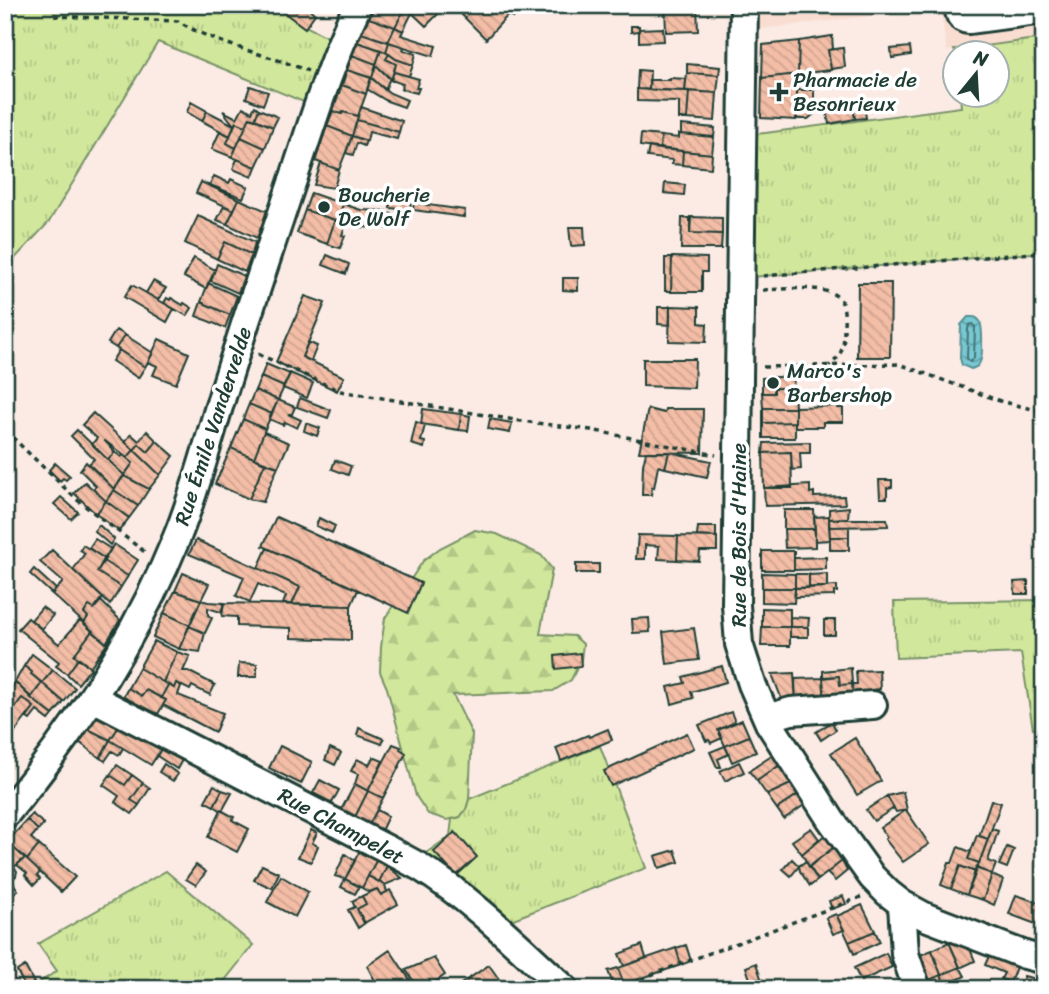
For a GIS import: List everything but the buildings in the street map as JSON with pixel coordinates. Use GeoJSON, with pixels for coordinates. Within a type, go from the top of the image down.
{"type":"FeatureCollection","features":[{"type":"Feature","properties":{"kind":"street","name":"Rue Émile Vandervelde"},"geometry":{"type":"LineString","coordinates":[[5,815],[93,698],[129,636],[164,567],[188,505],[238,344],[341,41],[358,5]]}},
{"type":"Feature","properties":{"kind":"street","name":"Rue de Bois d'Haine"},"geometry":{"type":"LineString","coordinates":[[745,5],[736,605],[739,644],[767,718],[831,820],[872,877],[902,904],[926,917],[1044,960]]}},
{"type":"Feature","properties":{"kind":"street"},"geometry":{"type":"LineString","coordinates":[[958,5],[960,16],[968,20],[1044,10]]}},
{"type":"Feature","properties":{"kind":"street","name":"Rue Champelet"},"geometry":{"type":"LineString","coordinates":[[93,698],[420,867],[487,918],[565,989]]}},
{"type":"Feature","properties":{"kind":"street"},"geometry":{"type":"LineString","coordinates":[[767,718],[791,710],[873,705]]}},
{"type":"Feature","properties":{"kind":"street"},"geometry":{"type":"LineString","coordinates":[[902,904],[905,954],[917,989]]}},
{"type":"Feature","properties":{"kind":"path"},"geometry":{"type":"LineString","coordinates":[[54,16],[178,21],[245,51],[286,62],[328,79]]}},
{"type":"Feature","properties":{"kind":"path"},"geometry":{"type":"LineString","coordinates":[[740,284],[1044,252]]}},
{"type":"Feature","properties":{"kind":"path"},"geometry":{"type":"LineString","coordinates":[[740,284],[818,289],[839,297],[844,306],[844,341],[838,359],[828,366]]}},
{"type":"Feature","properties":{"kind":"path"},"geometry":{"type":"LineString","coordinates":[[238,344],[340,391],[591,430],[738,459]]}},
{"type":"Feature","properties":{"kind":"path"},"geometry":{"type":"LineString","coordinates":[[740,367],[899,364],[1000,401],[1044,412]]}},
{"type":"Feature","properties":{"kind":"path"},"geometry":{"type":"LineString","coordinates":[[5,430],[76,499],[164,567]]}},
{"type":"Feature","properties":{"kind":"path"},"geometry":{"type":"LineString","coordinates":[[613,989],[867,895],[881,886]]}},
{"type":"Feature","properties":{"kind":"shaded area"},"geometry":{"type":"Polygon","coordinates":[[[744,5],[1044,5],[1044,38],[1010,43],[1010,38],[945,38],[940,8],[743,31],[744,5]]]}},
{"type":"Feature","properties":{"kind":"green space"},"geometry":{"type":"Polygon","coordinates":[[[5,5],[276,5],[305,26],[334,40],[311,105],[158,42],[49,222],[5,269],[5,5]]]}},
{"type":"Feature","properties":{"kind":"green space"},"geometry":{"type":"Polygon","coordinates":[[[1044,38],[1044,252],[740,278],[742,136],[953,108],[1010,108],[1010,43],[1044,38]]]}},
{"type":"Feature","properties":{"kind":"green space"},"geometry":{"type":"Polygon","coordinates":[[[475,530],[497,534],[541,555],[552,569],[540,634],[574,636],[583,644],[581,660],[571,680],[553,691],[453,695],[472,734],[469,799],[460,817],[447,820],[428,814],[416,796],[387,688],[380,672],[381,647],[385,618],[423,561],[440,548],[475,530]]]}},
{"type":"Feature","properties":{"kind":"green space"},"geometry":{"type":"Polygon","coordinates":[[[1044,600],[1044,732],[1033,729],[1021,653],[896,658],[894,602],[1044,600]]]}},
{"type":"Feature","properties":{"kind":"green space"},"geometry":{"type":"Polygon","coordinates":[[[600,746],[646,868],[495,926],[412,863],[450,836],[452,819],[460,817],[469,799],[600,746]]]}},
{"type":"Feature","properties":{"kind":"green space"},"geometry":{"type":"Polygon","coordinates":[[[166,871],[253,945],[218,989],[29,989],[57,971],[38,944],[166,871]]]}},
{"type":"Feature","properties":{"kind":"water"},"geometry":{"type":"Polygon","coordinates":[[[968,317],[979,320],[982,333],[980,362],[971,369],[962,365],[960,358],[961,325],[968,317]]]}},
{"type":"Feature","properties":{"kind":"place","name":"Pharmacie de Besonrieux"},"geometry":{"type":"Point","coordinates":[779,92]}},
{"type":"Feature","properties":{"kind":"place","name":"Boucherie De Wolf"},"geometry":{"type":"Point","coordinates":[324,207]}},
{"type":"Feature","properties":{"kind":"place","name":"Marco's Barbershop"},"geometry":{"type":"Point","coordinates":[773,383]}}]}
